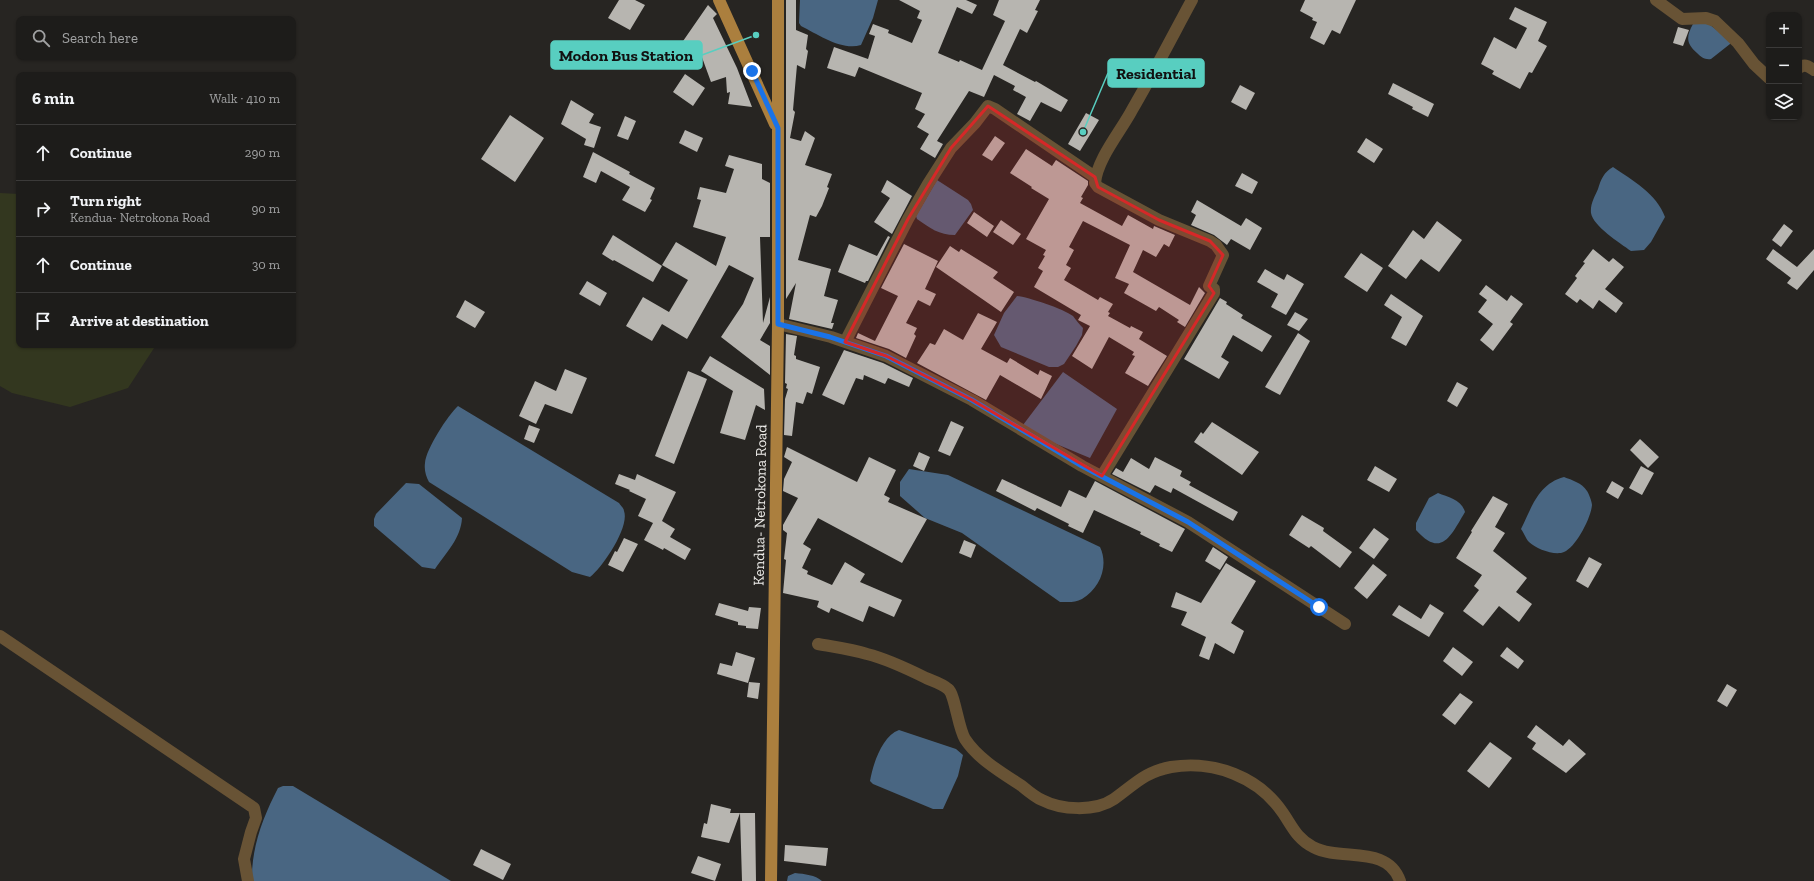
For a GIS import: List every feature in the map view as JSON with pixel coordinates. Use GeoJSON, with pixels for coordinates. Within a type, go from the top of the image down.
{"type":"FeatureCollection","features":[{"type":"Feature","properties":{"kind":"main road"},"geometry":{"type":"LineString","coordinates":[[719,0],[778,128]]}},
{"type":"Feature","properties":{"kind":"main road","name":"Kendua- Netrokona Road"},"geometry":{"type":"LineString","coordinates":[[771,881],[778,324],[778,0]]}},
{"type":"Feature","properties":{"kind":"street"},"geometry":{"type":"LineString","coordinates":[[1102,476],[1214,292],[1214,289],[1209,286],[1224,255],[1216,244],[1210,240],[1159,220],[1098,187],[1095,183],[1095,177],[1102,160],[1132,111],[1192,0]]}},
{"type":"Feature","properties":{"kind":"street"},"geometry":{"type":"LineString","coordinates":[[1656,0],[1682,19],[1706,18],[1715,21],[1738,43],[1754,64],[1766,75]]}},
{"type":"Feature","properties":{"kind":"street"},"geometry":{"type":"LineString","coordinates":[[1802,66],[1807,66],[1814,70]]}},
{"type":"Feature","properties":{"kind":"street"},"geometry":{"type":"LineString","coordinates":[[844,342],[908,219],[928,184],[951,148],[975,123],[988,106],[995,108],[1095,177]]}},
{"type":"Feature","properties":{"kind":"street"},"geometry":{"type":"LineString","coordinates":[[778,324],[844,342],[886,356],[972,400],[1102,476],[1188,522],[1345,624]]}},
{"type":"Feature","properties":{"kind":"street"},"geometry":{"type":"LineString","coordinates":[[0,636],[254,808],[256,818],[250,832],[244,859],[248,881]]}},
{"type":"Feature","properties":{"kind":"street"},"geometry":{"type":"LineString","coordinates":[[818,644],[868,654],[918,673],[948,688],[952,692],[955,710],[964,738],[982,758],[1040,800],[1058,807],[1086,808],[1112,800],[1143,776],[1171,767],[1198,766],[1224,770],[1248,779],[1269,794],[1300,839],[1314,848],[1335,854],[1382,860],[1393,868],[1400,881]]}},
{"type":"Feature","properties":{"kind":"highlighted area"},"geometry":{"type":"Polygon","coordinates":[[[988,106],[1095,177],[1098,187],[1159,220],[1210,241],[1223,255],[1209,286],[1214,293],[1102,476],[972,400],[886,356],[845,342],[908,219],[951,148],[988,106]]]}},
{"type":"Feature","properties":{"kind":"green space"},"geometry":{"type":"Polygon","coordinates":[[[0,193],[16,194],[16,348],[154,348],[128,388],[70,407],[12,393],[0,386],[0,193]]]}},
{"type":"Feature","properties":{"kind":"water"},"geometry":{"type":"Polygon","coordinates":[[[800,0],[878,0],[873,18],[861,45],[846,46],[823,38],[801,26],[799,23],[800,0]]]}},
{"type":"Feature","properties":{"kind":"water"},"geometry":{"type":"Polygon","coordinates":[[[1705,21],[1731,41],[1730,44],[1711,59],[1705,59],[1700,56],[1693,49],[1688,40],[1693,24],[1705,21]]]}},
{"type":"Feature","properties":{"kind":"water"},"geometry":{"type":"Polygon","coordinates":[[[1613,167],[1636,182],[1650,194],[1656,201],[1665,217],[1651,242],[1644,250],[1631,251],[1602,229],[1591,213],[1591,206],[1600,182],[1607,171],[1613,167]]]}},
{"type":"Feature","properties":{"kind":"water"},"geometry":{"type":"Polygon","coordinates":[[[937,180],[968,200],[973,210],[955,235],[944,234],[935,230],[917,219],[916,216],[937,180]]]}},
{"type":"Feature","properties":{"kind":"water"},"geometry":{"type":"Polygon","coordinates":[[[1017,296],[1062,310],[1073,316],[1083,328],[1082,335],[1064,364],[1058,367],[1049,367],[1001,347],[994,335],[1004,313],[1017,296]]]}},
{"type":"Feature","properties":{"kind":"water"},"geometry":{"type":"Polygon","coordinates":[[[1063,372],[1117,409],[1090,458],[1020,429],[1063,372]]]}},
{"type":"Feature","properties":{"kind":"water"},"geometry":{"type":"Polygon","coordinates":[[[458,406],[619,503],[624,510],[625,518],[623,527],[614,547],[590,577],[572,572],[429,482],[425,471],[425,463],[429,449],[438,433],[458,406]]]}},
{"type":"Feature","properties":{"kind":"water"},"geometry":{"type":"Polygon","coordinates":[[[909,469],[948,475],[1100,547],[1104,562],[1098,583],[1094,589],[1082,599],[1074,602],[1060,602],[962,533],[925,518],[900,496],[900,482],[909,469]]]}},
{"type":"Feature","properties":{"kind":"water"},"geometry":{"type":"Polygon","coordinates":[[[1564,477],[1577,482],[1585,488],[1592,505],[1589,517],[1578,538],[1569,549],[1564,552],[1556,553],[1532,545],[1521,529],[1537,497],[1548,485],[1555,480],[1564,477]]]}},
{"type":"Feature","properties":{"kind":"water"},"geometry":{"type":"Polygon","coordinates":[[[406,483],[419,484],[462,518],[456,539],[435,569],[422,567],[374,526],[376,514],[406,483]]]}},
{"type":"Feature","properties":{"kind":"water"},"geometry":{"type":"Polygon","coordinates":[[[1438,493],[1458,502],[1465,512],[1455,529],[1445,540],[1439,543],[1433,543],[1416,530],[1416,523],[1429,498],[1438,493]]]}},
{"type":"Feature","properties":{"kind":"water"},"geometry":{"type":"Polygon","coordinates":[[[899,730],[956,749],[963,755],[958,776],[943,809],[933,809],[873,784],[870,781],[879,751],[888,738],[899,730]]]}},
{"type":"Feature","properties":{"kind":"water"},"geometry":{"type":"Polygon","coordinates":[[[283,786],[293,786],[451,881],[252,881],[252,869],[259,833],[267,810],[278,788],[283,786]]]}},
{"type":"Feature","properties":{"kind":"water"},"geometry":{"type":"Polygon","coordinates":[[[795,873],[813,876],[822,881],[787,881],[788,876],[795,873]]]}},
{"type":"Feature","properties":{"kind":"building"},"geometry":{"type":"Polygon","coordinates":[[[619,0],[635,0],[645,5],[630,30],[608,18],[619,0]]]}},
{"type":"Feature","properties":{"kind":"building"},"geometry":{"type":"Polygon","coordinates":[[[786,0],[796,0],[796,30],[808,35],[806,49],[808,51],[805,69],[797,65],[793,110],[795,112],[790,138],[801,141],[805,131],[815,138],[805,165],[832,174],[827,187],[829,188],[822,206],[816,217],[810,215],[798,260],[831,269],[824,296],[838,300],[831,323],[834,323],[832,329],[789,319],[796,283],[786,299],[786,0]]]}},
{"type":"Feature","properties":{"kind":"building"},"geometry":{"type":"Polygon","coordinates":[[[899,0],[966,0],[977,5],[972,14],[957,7],[938,53],[959,62],[960,60],[982,70],[1005,21],[993,15],[999,0],[1040,0],[1035,10],[1038,11],[1027,33],[1020,29],[1003,65],[1035,82],[1036,81],[1068,100],[1061,112],[1041,102],[1030,121],[1017,114],[1026,97],[1013,90],[1015,86],[994,75],[984,97],[969,91],[937,141],[943,144],[935,158],[920,149],[929,134],[917,127],[925,114],[915,109],[922,93],[859,67],[855,77],[827,68],[834,47],[868,59],[875,36],[869,34],[873,24],[889,30],[888,33],[912,43],[922,20],[917,18],[920,11],[899,0]]]}},
{"type":"Feature","properties":{"kind":"building"},"geometry":{"type":"Polygon","coordinates":[[[1305,0],[1356,0],[1340,34],[1332,30],[1324,45],[1310,38],[1317,22],[1300,11],[1305,0]]]}},
{"type":"Feature","properties":{"kind":"building"},"geometry":{"type":"Polygon","coordinates":[[[708,5],[717,14],[713,18],[737,68],[752,107],[728,104],[730,92],[727,93],[726,77],[711,82],[696,41],[677,68],[668,62],[679,43],[681,44],[708,5]]]}},
{"type":"Feature","properties":{"kind":"building"},"geometry":{"type":"Polygon","coordinates":[[[1515,7],[1547,22],[1538,41],[1547,46],[1532,73],[1529,72],[1520,89],[1492,74],[1494,71],[1481,64],[1494,37],[1516,49],[1527,28],[1509,19],[1515,7]]]}},
{"type":"Feature","properties":{"kind":"building"},"geometry":{"type":"Polygon","coordinates":[[[1678,27],[1689,30],[1683,46],[1673,43],[1678,27]]]}},
{"type":"Feature","properties":{"kind":"building"},"geometry":{"type":"Polygon","coordinates":[[[685,74],[705,88],[693,106],[673,92],[685,74]]]}},
{"type":"Feature","properties":{"kind":"building"},"geometry":{"type":"Polygon","coordinates":[[[1393,83],[1434,104],[1428,117],[1388,94],[1393,83]]]}},
{"type":"Feature","properties":{"kind":"building"},"geometry":{"type":"Polygon","coordinates":[[[1240,85],[1255,93],[1246,110],[1231,102],[1240,85]]]}},
{"type":"Feature","properties":{"kind":"building"},"geometry":{"type":"Polygon","coordinates":[[[571,100],[594,114],[589,123],[601,127],[594,148],[584,145],[586,139],[561,124],[571,100]]]}},
{"type":"Feature","properties":{"kind":"building"},"geometry":{"type":"Polygon","coordinates":[[[1086,113],[1099,120],[1080,151],[1068,144],[1086,113]]]}},
{"type":"Feature","properties":{"kind":"building"},"geometry":{"type":"Polygon","coordinates":[[[510,115],[544,138],[515,182],[481,159],[510,115]]]}},
{"type":"Feature","properties":{"kind":"building"},"geometry":{"type":"Polygon","coordinates":[[[625,116],[636,121],[628,140],[617,136],[625,116]]]}},
{"type":"Feature","properties":{"kind":"building"},"geometry":{"type":"Polygon","coordinates":[[[685,130],[703,138],[697,152],[679,143],[685,130]]]}},
{"type":"Feature","properties":{"kind":"building"},"geometry":{"type":"Polygon","coordinates":[[[995,136],[1005,143],[992,161],[982,155],[995,136]]]}},
{"type":"Feature","properties":{"kind":"building"},"geometry":{"type":"Polygon","coordinates":[[[1366,138],[1383,149],[1374,163],[1357,152],[1366,138]]]}},
{"type":"Feature","properties":{"kind":"building"},"geometry":{"type":"Polygon","coordinates":[[[1026,149],[1052,166],[1056,160],[1088,181],[1088,185],[1081,197],[1083,198],[1080,203],[1122,226],[1128,215],[1153,229],[1154,226],[1175,235],[1169,247],[1164,244],[1156,257],[1143,250],[1133,272],[1190,305],[1199,287],[1205,293],[1185,327],[1177,322],[1179,320],[1159,307],[1156,311],[1124,293],[1129,284],[1115,278],[1130,245],[1083,221],[1069,247],[1074,250],[1066,265],[1071,268],[1064,280],[1098,300],[1100,297],[1113,304],[1108,312],[1110,313],[1108,316],[1130,328],[1131,326],[1143,332],[1139,339],[1167,356],[1148,386],[1125,373],[1135,356],[1132,355],[1134,352],[1109,337],[1092,369],[1072,356],[1090,326],[1078,320],[1081,315],[1034,287],[1043,271],[1038,268],[1045,256],[1043,255],[1046,250],[1026,239],[1049,199],[1010,173],[1026,149]]]}},
{"type":"Feature","properties":{"kind":"building"},"geometry":{"type":"Polygon","coordinates":[[[593,152],[630,172],[629,174],[655,188],[650,199],[652,200],[645,212],[622,200],[630,187],[601,171],[596,183],[583,177],[593,152]]]}},
{"type":"Feature","properties":{"kind":"building"},"geometry":{"type":"Polygon","coordinates":[[[729,155],[762,164],[762,179],[770,183],[770,237],[760,237],[763,323],[770,297],[770,323],[760,340],[770,346],[770,375],[721,337],[743,304],[754,278],[729,265],[687,339],[662,324],[652,341],[626,326],[643,297],[669,312],[688,280],[662,265],[676,242],[716,266],[726,237],[693,227],[701,200],[697,199],[700,187],[726,193],[734,169],[725,166],[729,155]]]}},
{"type":"Feature","properties":{"kind":"building"},"geometry":{"type":"Polygon","coordinates":[[[1242,173],[1258,182],[1252,194],[1235,186],[1242,173]]]}},
{"type":"Feature","properties":{"kind":"building"},"geometry":{"type":"Polygon","coordinates":[[[887,180],[912,196],[892,234],[874,222],[890,198],[881,192],[887,180]]]}},
{"type":"Feature","properties":{"kind":"building"},"geometry":{"type":"Polygon","coordinates":[[[1197,200],[1241,226],[1246,218],[1262,228],[1250,250],[1231,239],[1227,245],[1214,235],[1191,225],[1196,215],[1191,212],[1197,200]]]}},
{"type":"Feature","properties":{"kind":"building"},"geometry":{"type":"Polygon","coordinates":[[[974,212],[994,226],[987,237],[967,223],[974,212]]]}},
{"type":"Feature","properties":{"kind":"building"},"geometry":{"type":"Polygon","coordinates":[[[1001,220],[1021,234],[1013,245],[993,232],[1001,220]]]}},
{"type":"Feature","properties":{"kind":"building"},"geometry":{"type":"Polygon","coordinates":[[[1437,221],[1462,240],[1439,272],[1421,259],[1406,279],[1388,266],[1413,230],[1424,239],[1437,221]]]}},
{"type":"Feature","properties":{"kind":"building"},"geometry":{"type":"Polygon","coordinates":[[[1784,224],[1793,231],[1781,247],[1772,240],[1784,224]]]}},
{"type":"Feature","properties":{"kind":"building"},"geometry":{"type":"Polygon","coordinates":[[[613,235],[662,266],[653,282],[602,254],[613,235]]]}},
{"type":"Feature","properties":{"kind":"building"},"geometry":{"type":"Polygon","coordinates":[[[888,236],[890,237],[868,281],[865,283],[838,272],[849,244],[877,256],[888,236]]]}},
{"type":"Feature","properties":{"kind":"building"},"geometry":{"type":"Polygon","coordinates":[[[904,244],[938,261],[925,289],[936,294],[930,306],[918,300],[906,323],[917,328],[914,334],[916,336],[906,358],[889,349],[856,338],[858,333],[875,341],[898,296],[881,288],[904,244]]]}},
{"type":"Feature","properties":{"kind":"building"},"geometry":{"type":"Polygon","coordinates":[[[950,246],[959,252],[961,249],[998,272],[993,278],[1014,292],[1001,312],[936,267],[950,246]]]}},
{"type":"Feature","properties":{"kind":"building"},"geometry":{"type":"Polygon","coordinates":[[[1593,249],[1609,262],[1613,258],[1624,267],[1605,289],[1623,303],[1616,313],[1599,300],[1593,309],[1580,299],[1577,303],[1565,294],[1577,278],[1575,276],[1593,249]]]}},
{"type":"Feature","properties":{"kind":"building"},"geometry":{"type":"Polygon","coordinates":[[[1773,249],[1797,267],[1814,249],[1814,270],[1797,290],[1787,283],[1791,278],[1766,259],[1773,249]]]}},
{"type":"Feature","properties":{"kind":"building"},"geometry":{"type":"Polygon","coordinates":[[[1361,253],[1383,268],[1367,292],[1344,277],[1361,253]]]}},
{"type":"Feature","properties":{"kind":"building"},"geometry":{"type":"Polygon","coordinates":[[[1265,269],[1284,280],[1287,274],[1304,284],[1286,315],[1271,307],[1278,294],[1257,282],[1265,269]]]}},
{"type":"Feature","properties":{"kind":"building"},"geometry":{"type":"Polygon","coordinates":[[[587,281],[607,293],[600,306],[579,294],[587,281]]]}},
{"type":"Feature","properties":{"kind":"building"},"geometry":{"type":"Polygon","coordinates":[[[1486,285],[1507,301],[1511,295],[1523,304],[1510,322],[1513,324],[1493,351],[1480,340],[1493,324],[1478,312],[1487,300],[1479,294],[1486,285]]]}},
{"type":"Feature","properties":{"kind":"building"},"geometry":{"type":"Polygon","coordinates":[[[1391,294],[1423,316],[1406,346],[1391,338],[1402,317],[1384,305],[1391,294]]]}},
{"type":"Feature","properties":{"kind":"building"},"geometry":{"type":"Polygon","coordinates":[[[1220,298],[1227,302],[1226,304],[1243,315],[1241,318],[1272,336],[1262,352],[1233,335],[1221,357],[1229,362],[1219,379],[1184,359],[1220,298]]]}},
{"type":"Feature","properties":{"kind":"building"},"geometry":{"type":"Polygon","coordinates":[[[465,300],[485,312],[475,328],[456,317],[465,300]]]}},
{"type":"Feature","properties":{"kind":"building"},"geometry":{"type":"Polygon","coordinates":[[[1295,312],[1308,319],[1299,331],[1287,325],[1295,312]]]}},
{"type":"Feature","properties":{"kind":"building"},"geometry":{"type":"Polygon","coordinates":[[[978,313],[997,322],[981,349],[1007,363],[1010,358],[1038,375],[1040,370],[1052,376],[1041,399],[1000,375],[986,400],[917,363],[930,343],[935,345],[944,329],[963,340],[978,313]]]}},
{"type":"Feature","properties":{"kind":"building"},"geometry":{"type":"Polygon","coordinates":[[[1298,333],[1310,341],[1280,395],[1265,387],[1298,333]]]}},
{"type":"Feature","properties":{"kind":"building"},"geometry":{"type":"Polygon","coordinates":[[[786,334],[797,336],[794,355],[796,356],[796,359],[820,367],[812,394],[807,392],[803,404],[796,402],[792,436],[784,435],[785,399],[788,389],[786,388],[787,384],[785,383],[786,334]]]}},
{"type":"Feature","properties":{"kind":"building"},"geometry":{"type":"Polygon","coordinates":[[[844,350],[883,363],[913,378],[909,387],[888,378],[885,384],[864,375],[863,380],[856,378],[844,405],[822,395],[844,350]]]}},
{"type":"Feature","properties":{"kind":"building"},"geometry":{"type":"Polygon","coordinates":[[[710,356],[764,389],[765,410],[756,405],[745,440],[720,433],[733,391],[701,371],[710,356]]]}},
{"type":"Feature","properties":{"kind":"building"},"geometry":{"type":"Polygon","coordinates":[[[565,369],[587,378],[572,414],[545,404],[536,424],[519,416],[535,381],[556,391],[565,369]]]}},
{"type":"Feature","properties":{"kind":"building"},"geometry":{"type":"Polygon","coordinates":[[[688,371],[707,379],[674,464],[655,456],[688,371]]]}},
{"type":"Feature","properties":{"kind":"building"},"geometry":{"type":"Polygon","coordinates":[[[1457,382],[1468,388],[1457,407],[1447,401],[1457,382]]]}},
{"type":"Feature","properties":{"kind":"building"},"geometry":{"type":"Polygon","coordinates":[[[951,421],[964,427],[950,456],[938,451],[951,421]]]}},
{"type":"Feature","properties":{"kind":"building"},"geometry":{"type":"Polygon","coordinates":[[[1212,422],[1259,452],[1242,475],[1194,442],[1201,432],[1203,434],[1212,422]]]}},
{"type":"Feature","properties":{"kind":"building"},"geometry":{"type":"Polygon","coordinates":[[[529,425],[540,429],[534,443],[524,439],[529,425]]]}},
{"type":"Feature","properties":{"kind":"building"},"geometry":{"type":"Polygon","coordinates":[[[1640,439],[1659,457],[1648,468],[1630,450],[1640,439]]]}},
{"type":"Feature","properties":{"kind":"building"},"geometry":{"type":"Polygon","coordinates":[[[787,447],[857,482],[869,457],[896,470],[884,495],[890,498],[888,502],[927,519],[902,563],[818,518],[803,544],[811,549],[802,568],[808,571],[807,574],[832,585],[845,562],[865,574],[860,582],[902,600],[894,617],[869,606],[863,622],[831,608],[829,613],[817,607],[819,601],[783,593],[786,560],[784,559],[787,533],[783,530],[783,525],[798,498],[783,491],[784,479],[792,462],[784,457],[787,447]]]}},
{"type":"Feature","properties":{"kind":"building"},"geometry":{"type":"Polygon","coordinates":[[[919,452],[930,457],[924,471],[913,466],[919,452]]]}},
{"type":"Feature","properties":{"kind":"building"},"geometry":{"type":"Polygon","coordinates":[[[1155,457],[1182,471],[1180,476],[1191,482],[1189,485],[1238,512],[1233,521],[1173,488],[1171,493],[1155,485],[1150,493],[1112,474],[1116,468],[1123,472],[1131,458],[1149,469],[1155,457]]]}},
{"type":"Feature","properties":{"kind":"building"},"geometry":{"type":"Polygon","coordinates":[[[1375,466],[1397,479],[1389,492],[1367,480],[1375,466]]]}},
{"type":"Feature","properties":{"kind":"building"},"geometry":{"type":"Polygon","coordinates":[[[1641,466],[1654,473],[1642,495],[1629,488],[1641,466]]]}},
{"type":"Feature","properties":{"kind":"building"},"geometry":{"type":"Polygon","coordinates":[[[619,474],[635,480],[637,474],[676,492],[662,521],[675,529],[670,537],[691,549],[685,560],[664,548],[663,550],[644,540],[653,523],[638,516],[646,499],[615,484],[619,474]]]}},
{"type":"Feature","properties":{"kind":"building"},"geometry":{"type":"Polygon","coordinates":[[[1002,479],[1061,507],[1069,490],[1086,498],[1095,481],[1185,529],[1172,552],[1140,534],[1141,532],[1094,510],[1083,533],[1068,526],[1069,524],[1037,508],[1035,511],[996,491],[1002,479]]]}},
{"type":"Feature","properties":{"kind":"building"},"geometry":{"type":"Polygon","coordinates":[[[1612,481],[1624,488],[1618,499],[1606,492],[1612,481]]]}},
{"type":"Feature","properties":{"kind":"building"},"geometry":{"type":"Polygon","coordinates":[[[1493,496],[1508,504],[1495,527],[1505,533],[1493,551],[1527,578],[1516,592],[1532,604],[1519,622],[1499,606],[1483,626],[1463,611],[1479,590],[1474,586],[1482,575],[1456,558],[1493,496]]]}},
{"type":"Feature","properties":{"kind":"building"},"geometry":{"type":"Polygon","coordinates":[[[1302,515],[1324,528],[1323,531],[1352,552],[1340,568],[1311,546],[1309,548],[1289,535],[1302,515]]]}},
{"type":"Feature","properties":{"kind":"building"},"geometry":{"type":"Polygon","coordinates":[[[1374,528],[1389,539],[1374,559],[1359,548],[1374,528]]]}},
{"type":"Feature","properties":{"kind":"building"},"geometry":{"type":"Polygon","coordinates":[[[624,538],[638,544],[623,572],[608,565],[624,538]]]}},
{"type":"Feature","properties":{"kind":"building"},"geometry":{"type":"Polygon","coordinates":[[[964,540],[976,545],[971,558],[959,553],[964,540]]]}},
{"type":"Feature","properties":{"kind":"building"},"geometry":{"type":"Polygon","coordinates":[[[1213,547],[1228,557],[1220,570],[1205,561],[1213,547]]]}},
{"type":"Feature","properties":{"kind":"building"},"geometry":{"type":"Polygon","coordinates":[[[1589,557],[1602,564],[1588,588],[1576,581],[1589,557]]]}},
{"type":"Feature","properties":{"kind":"building"},"geometry":{"type":"Polygon","coordinates":[[[1226,563],[1256,581],[1231,623],[1244,631],[1234,654],[1215,643],[1209,660],[1199,656],[1206,637],[1181,625],[1187,612],[1171,607],[1176,592],[1201,603],[1226,563]]]}},
{"type":"Feature","properties":{"kind":"building"},"geometry":{"type":"Polygon","coordinates":[[[1373,564],[1387,575],[1367,599],[1354,588],[1373,564]]]}},
{"type":"Feature","properties":{"kind":"building"},"geometry":{"type":"Polygon","coordinates":[[[719,603],[748,611],[749,607],[761,608],[758,629],[746,628],[746,626],[738,625],[738,622],[715,615],[719,603]]]}},
{"type":"Feature","properties":{"kind":"building"},"geometry":{"type":"Polygon","coordinates":[[[1430,604],[1444,613],[1429,637],[1392,615],[1399,605],[1421,619],[1430,604]]]}},
{"type":"Feature","properties":{"kind":"building"},"geometry":{"type":"Polygon","coordinates":[[[1453,647],[1473,662],[1462,676],[1443,661],[1453,647]]]}},
{"type":"Feature","properties":{"kind":"building"},"geometry":{"type":"Polygon","coordinates":[[[1507,647],[1524,661],[1518,669],[1500,656],[1507,647]]]}},
{"type":"Feature","properties":{"kind":"building"},"geometry":{"type":"Polygon","coordinates":[[[736,652],[755,658],[748,683],[717,674],[720,663],[732,666],[736,652]]]}},
{"type":"Feature","properties":{"kind":"building"},"geometry":{"type":"Polygon","coordinates":[[[749,682],[760,683],[758,699],[747,697],[749,682]]]}},
{"type":"Feature","properties":{"kind":"building"},"geometry":{"type":"Polygon","coordinates":[[[1727,684],[1737,690],[1727,707],[1717,701],[1727,684]]]}},
{"type":"Feature","properties":{"kind":"building"},"geometry":{"type":"Polygon","coordinates":[[[1460,693],[1473,702],[1455,725],[1442,715],[1460,693]]]}},
{"type":"Feature","properties":{"kind":"building"},"geometry":{"type":"Polygon","coordinates":[[[1536,725],[1563,746],[1569,739],[1586,754],[1566,773],[1532,749],[1536,743],[1527,737],[1536,725]]]}},
{"type":"Feature","properties":{"kind":"building"},"geometry":{"type":"Polygon","coordinates":[[[1490,742],[1512,758],[1489,788],[1467,771],[1490,742]]]}},
{"type":"Feature","properties":{"kind":"building"},"geometry":{"type":"Polygon","coordinates":[[[711,804],[731,809],[730,813],[740,813],[729,843],[701,837],[704,823],[707,824],[711,804]]]}},
{"type":"Feature","properties":{"kind":"building"},"geometry":{"type":"Polygon","coordinates":[[[740,813],[755,813],[756,881],[742,881],[740,813]]]}},
{"type":"Feature","properties":{"kind":"building"},"geometry":{"type":"Polygon","coordinates":[[[785,845],[828,848],[826,866],[784,861],[785,845]]]}},
{"type":"Feature","properties":{"kind":"building"},"geometry":{"type":"Polygon","coordinates":[[[481,849],[511,864],[503,880],[473,865],[481,849]]]}},
{"type":"Feature","properties":{"kind":"building"},"geometry":{"type":"Polygon","coordinates":[[[698,856],[721,864],[715,881],[691,873],[698,856]]]}},
{"type":"Feature","properties":{"kind":"place","name":"Modon Bus Station"},"geometry":{"type":"Point","coordinates":[756,35]}},
{"type":"Feature","properties":{"kind":"place","name":"Residential"},"geometry":{"type":"Point","coordinates":[1083,132]}},
{"type":"Feature","properties":{"kind":"route"},"geometry":{"type":"LineString","coordinates":[[752,71],[778,128],[778,324],[830,337],[886,356],[972,400],[1082,466],[1188,522],[1319,607]]}}]}
